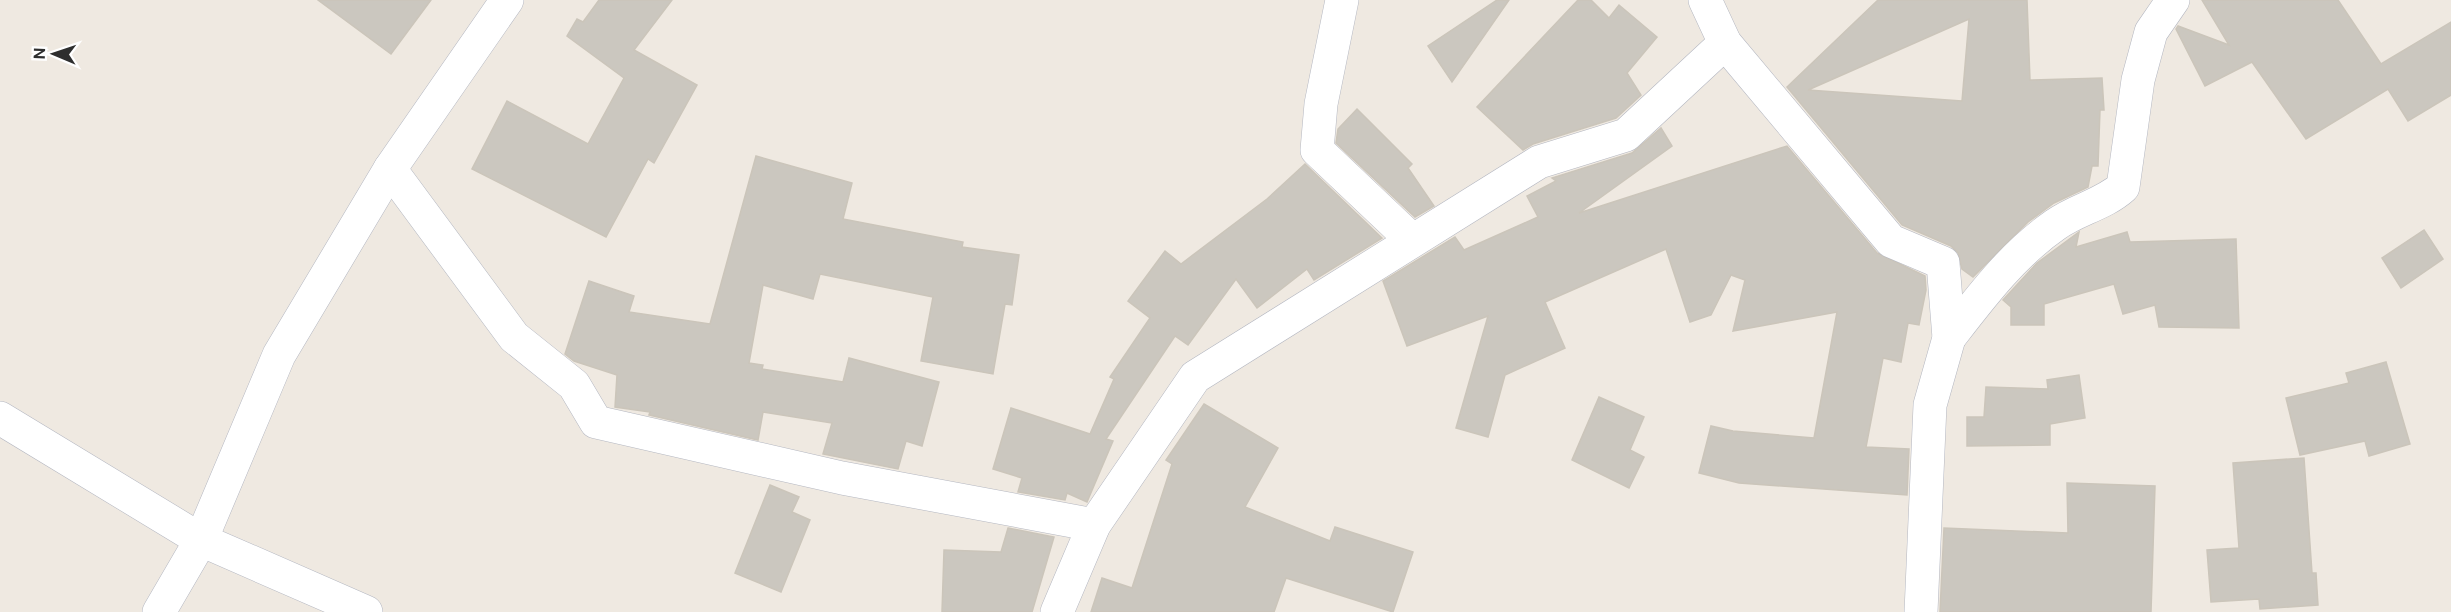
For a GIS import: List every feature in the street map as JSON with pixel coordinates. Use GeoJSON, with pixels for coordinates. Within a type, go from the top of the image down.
{"type":"FeatureCollection","features":[{"type":"Feature","properties":{"kind":"street"},"geometry":{"type":"LineString","coordinates":[[159,612],[201,540],[279,355],[390,169],[507,0]]}},
{"type":"Feature","properties":{"kind":"street"},"geometry":{"type":"LineString","coordinates":[[1342,0],[1321,104],[1317,150],[1410,239]]}},
{"type":"Feature","properties":{"kind":"street"},"geometry":{"type":"LineString","coordinates":[[1705,0],[1725,43],[1891,242],[1943,263],[1949,338],[1930,405],[1921,612]]}},
{"type":"Feature","properties":{"kind":"street"},"geometry":{"type":"LineString","coordinates":[[1949,338],[1996,277],[2055,224],[2110,198],[2123,187],[2140,70],[2151,32],[2173,0]]}},
{"type":"Feature","properties":{"kind":"street"},"geometry":{"type":"LineString","coordinates":[[1058,612],[1094,525],[1195,377],[1539,162],[1626,135],[1725,43]]}},
{"type":"Feature","properties":{"kind":"street"},"geometry":{"type":"LineString","coordinates":[[390,169],[514,337],[574,385],[596,422],[842,478],[1094,525]]}},
{"type":"Feature","properties":{"kind":"street"},"geometry":{"type":"LineString","coordinates":[[1380,263],[1410,239]]}},
{"type":"Feature","properties":{"kind":"street"},"geometry":{"type":"LineString","coordinates":[[1299,313],[1410,239]]}},
{"type":"Feature","properties":{"kind":"street"},"geometry":{"type":"LineString","coordinates":[[0,418],[201,540],[366,612]]}},
{"type":"Feature","properties":{"kind":"building"},"geometry":{"type":"Polygon","coordinates":[[[318,0],[431,0],[391,54],[318,0]]]}},
{"type":"Feature","properties":{"kind":"building"},"geometry":{"type":"Polygon","coordinates":[[[599,0],[672,0],[634,50],[697,85],[654,163],[648,159],[606,237],[472,169],[507,101],[588,144],[624,78],[567,36],[577,19],[583,22],[599,0]]]}},
{"type":"Feature","properties":{"kind":"building"},"geometry":{"type":"Polygon","coordinates":[[[1497,0],[1509,0],[1452,82],[1428,46],[1497,0]]]}},
{"type":"Feature","properties":{"kind":"building"},"geometry":{"type":"Polygon","coordinates":[[[1578,0],[1591,0],[1609,18],[1619,5],[1657,37],[1627,73],[1641,95],[1616,118],[1533,144],[1523,150],[1477,107],[1578,0]]]}},
{"type":"Feature","properties":{"kind":"building"},"geometry":{"type":"Polygon","coordinates":[[[1878,0],[2027,0],[2030,80],[2102,78],[2104,110],[2100,110],[2098,166],[2092,166],[2088,187],[2054,203],[2028,222],[1973,277],[1962,269],[1958,253],[1951,246],[1902,225],[1787,87],[1878,0]],[[1969,19],[1808,90],[1962,101],[1969,19]]]}},
{"type":"Feature","properties":{"kind":"building"},"geometry":{"type":"Polygon","coordinates":[[[2202,0],[2338,0],[2381,64],[2451,22],[2451,95],[2408,121],[2388,89],[2306,139],[2252,62],[2205,86],[2176,29],[2178,26],[2229,45],[2202,0]]]}},
{"type":"Feature","properties":{"kind":"building"},"geometry":{"type":"Polygon","coordinates":[[[1357,109],[1412,164],[1408,168],[1434,206],[1415,217],[1336,143],[1338,129],[1357,109]]]}},
{"type":"Feature","properties":{"kind":"building"},"geometry":{"type":"Polygon","coordinates":[[[1661,128],[1672,146],[1579,213],[1787,146],[1877,253],[1925,276],[1926,290],[1919,325],[1908,323],[1901,362],[1883,358],[1866,447],[1909,449],[1907,495],[1739,483],[1699,473],[1711,426],[1733,431],[1814,438],[1837,312],[1733,331],[1745,280],[1731,275],[1711,315],[1690,322],[1666,249],[1545,302],[1565,348],[1505,375],[1488,437],[1456,428],[1488,316],[1407,346],[1383,281],[1455,237],[1464,250],[1538,217],[1527,196],[1556,181],[1552,178],[1632,153],[1661,128]]]}},
{"type":"Feature","properties":{"kind":"building"},"geometry":{"type":"Polygon","coordinates":[[[756,156],[852,183],[843,219],[963,242],[962,247],[1019,255],[1012,305],[1005,304],[993,374],[921,361],[933,297],[820,274],[813,299],[763,285],[749,363],[763,365],[762,369],[843,382],[849,358],[939,382],[922,446],[906,441],[898,469],[823,454],[832,423],[763,412],[758,440],[649,415],[650,412],[615,407],[617,375],[574,361],[565,354],[589,281],[634,296],[629,312],[710,324],[756,156]]]}},
{"type":"Feature","properties":{"kind":"building"},"geometry":{"type":"Polygon","coordinates":[[[1305,164],[1382,238],[1314,280],[1307,269],[1257,308],[1236,279],[1188,345],[1175,336],[1106,439],[1113,441],[1087,502],[1067,493],[1065,500],[1018,492],[1022,478],[993,469],[1011,408],[1090,434],[1114,379],[1110,377],[1150,318],[1128,301],[1165,251],[1181,264],[1267,199],[1305,164]]]}},
{"type":"Feature","properties":{"kind":"building"},"geometry":{"type":"Polygon","coordinates":[[[2424,230],[2443,259],[2401,288],[2382,258],[2424,230]]]}},
{"type":"Feature","properties":{"kind":"building"},"geometry":{"type":"Polygon","coordinates":[[[2079,232],[2076,247],[2127,232],[2130,242],[2236,239],[2239,328],[2159,327],[2155,305],[2123,314],[2114,284],[2044,304],[2044,325],[2011,325],[2011,307],[2003,300],[2037,263],[2079,232]]]}},
{"type":"Feature","properties":{"kind":"building"},"geometry":{"type":"Polygon","coordinates":[[[2386,362],[2410,444],[2369,456],[2365,441],[2300,455],[2286,398],[2349,383],[2346,373],[2386,362]]]}},
{"type":"Feature","properties":{"kind":"building"},"geometry":{"type":"Polygon","coordinates":[[[2079,375],[2085,418],[2050,424],[2050,445],[1967,446],[1967,417],[1984,417],[1986,387],[2048,389],[2047,380],[2079,375]]]}},
{"type":"Feature","properties":{"kind":"building"},"geometry":{"type":"Polygon","coordinates":[[[1599,397],[1644,417],[1630,450],[1644,457],[1629,488],[1572,460],[1599,397]]]}},
{"type":"Feature","properties":{"kind":"building"},"geometry":{"type":"Polygon","coordinates":[[[1204,404],[1278,448],[1245,507],[1330,541],[1335,527],[1413,552],[1393,612],[1286,578],[1274,612],[1091,612],[1102,578],[1132,588],[1172,464],[1166,460],[1204,404]]]}},
{"type":"Feature","properties":{"kind":"building"},"geometry":{"type":"Polygon","coordinates":[[[2304,458],[2312,573],[2316,573],[2318,605],[2260,609],[2259,599],[2211,602],[2207,550],[2239,548],[2233,463],[2304,458]]]}},
{"type":"Feature","properties":{"kind":"building"},"geometry":{"type":"Polygon","coordinates":[[[2067,483],[2155,486],[2151,612],[1940,612],[1944,528],[2068,533],[2067,483]]]}},
{"type":"Feature","properties":{"kind":"building"},"geometry":{"type":"Polygon","coordinates":[[[770,485],[799,497],[792,512],[810,520],[781,592],[735,573],[770,485]]]}},
{"type":"Feature","properties":{"kind":"building"},"geometry":{"type":"Polygon","coordinates":[[[1008,528],[1054,537],[1032,612],[942,612],[944,550],[1001,552],[1008,528]]]}}]}
